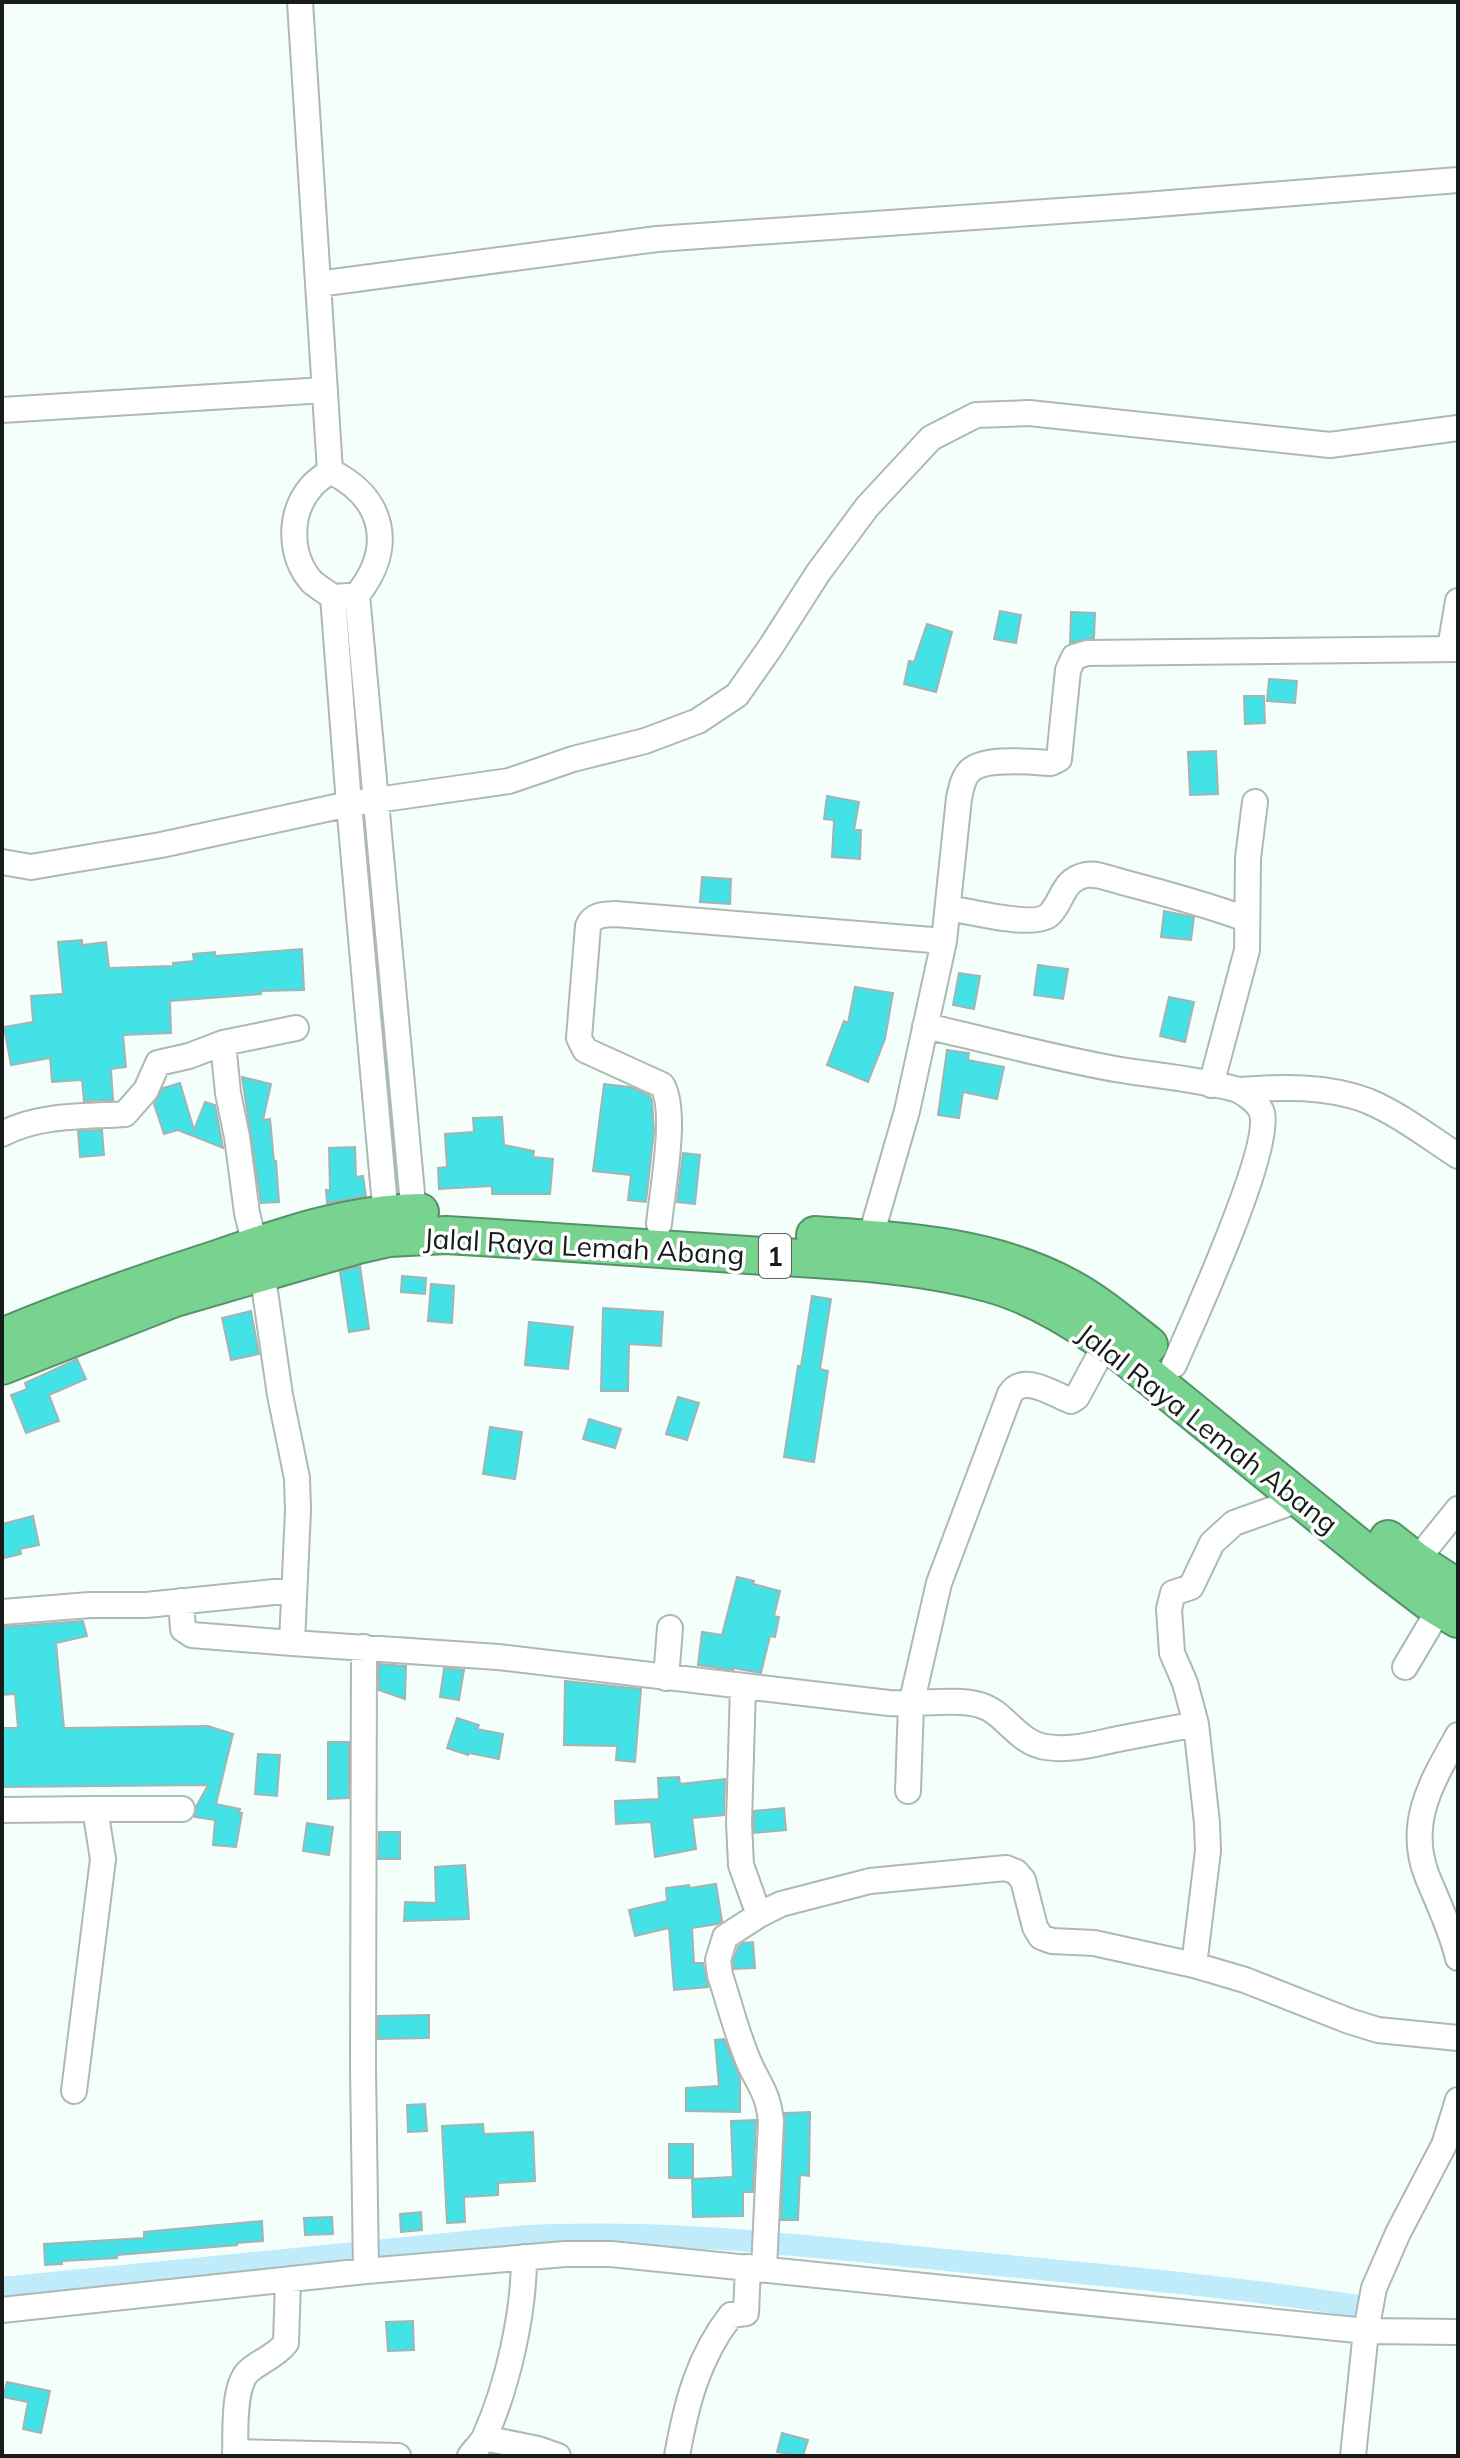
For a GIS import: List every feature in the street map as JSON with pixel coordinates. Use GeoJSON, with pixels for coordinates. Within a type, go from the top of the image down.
{"type":"FeatureCollection","features":[{"type":"Feature","properties":{"kind":"highway","name":"Jalal Raya Lemah Abang"},"geometry":{"type":"LineString","coordinates":[[2,1337],[116,1292],[401,1225],[496,1214],[870,1239],[954,1248],[999,1258],[1035,1271],[1102,1308],[1416,1561],[1452,1605]]}},
{"type":"Feature","properties":{"kind":"highway","name":"Jalal Raya Lemah Abang"},"geometry":{"type":"LineString","coordinates":[[401,1225],[496,1238],[740,1254],[935,1272],[989,1283],[1031,1299],[1106,1343],[1381,1565],[1452,1605]]}},
{"type":"Feature","properties":{"kind":"highway","name":"Jalal Raya Lemah Abang"},"geometry":{"type":"LineString","coordinates":[[2,1366],[175,1298],[259,1259]]}},
{"type":"Feature","properties":{"kind":"street"},"geometry":{"type":"LineString","coordinates":[[300,2],[330,471]]}},
{"type":"Feature","properties":{"kind":"street"},"geometry":{"type":"LineString","coordinates":[[318,284],[657,239],[1458,180]]}},
{"type":"Feature","properties":{"kind":"street"},"geometry":{"type":"LineString","coordinates":[[2,410],[325,390]]}},
{"type":"Feature","properties":{"kind":"street"},"geometry":{"type":"LineString","coordinates":[[2,862],[31,867],[161,845],[349,804],[509,781],[573,759],[645,741],[698,721],[737,695],[818,573],[867,507],[931,438],[976,415],[1029,413],[1330,445],[1458,428]]}},
{"type":"Feature","properties":{"kind":"street"},"geometry":{"type":"LineString","coordinates":[[330,471],[347,479],[362,492],[373,508],[381,545],[369,580],[357,595],[375,801],[401,1225]]}},
{"type":"Feature","properties":{"kind":"street"},"geometry":{"type":"LineString","coordinates":[[330,471],[311,487],[298,509],[293,535],[299,560],[312,581],[333,597],[357,595]]}},
{"type":"Feature","properties":{"kind":"street"},"geometry":{"type":"LineString","coordinates":[[333,597],[349,804],[401,1225]]}},
{"type":"Feature","properties":{"kind":"street"},"geometry":{"type":"LineString","coordinates":[[870,1239],[907,1111],[944,941],[959,798],[968,771],[988,762],[1051,763],[1059,759],[1068,670],[1074,657],[1079,654],[1454,648],[1458,601]]}},
{"type":"Feature","properties":{"kind":"street"},"geometry":{"type":"LineString","coordinates":[[1211,1085],[1247,950],[1248,858],[1255,802]]}},
{"type":"Feature","properties":{"kind":"street"},"geometry":{"type":"LineString","coordinates":[[948,908],[1039,920],[1049,915],[1075,878],[1091,874],[1179,896],[1246,919]]}},
{"type":"Feature","properties":{"kind":"street"},"geometry":{"type":"LineString","coordinates":[[659,1224],[668,1132],[667,1093],[662,1085],[585,1050],[579,1038],[588,926],[591,921],[598,916],[615,914],[944,941]]}},
{"type":"Feature","properties":{"kind":"street"},"geometry":{"type":"LineString","coordinates":[[925,1026],[1120,1070],[1239,1090],[1298,1087],[1348,1095],[1381,1108],[1458,1156]]}},
{"type":"Feature","properties":{"kind":"street"},"geometry":{"type":"LineString","coordinates":[[2,1134],[21,1124],[48,1119],[125,1114],[146,1090],[158,1063],[189,1056],[223,1043],[296,1028]]}},
{"type":"Feature","properties":{"kind":"street"},"geometry":{"type":"LineString","coordinates":[[223,1043],[247,1213],[259,1259],[280,1395],[297,1478],[292,1643]]}},
{"type":"Feature","properties":{"kind":"street"},"geometry":{"type":"LineString","coordinates":[[1174,1365],[1242,1200],[1260,1145],[1263,1122],[1260,1108],[1239,1090]]}},
{"type":"Feature","properties":{"kind":"street"},"geometry":{"type":"LineString","coordinates":[[908,1791],[911,1705],[939,1583],[1010,1394],[1019,1385],[1028,1383],[1071,1401],[1077,1397],[1106,1343]]}},
{"type":"Feature","properties":{"kind":"street"},"geometry":{"type":"LineString","coordinates":[[1194,1965],[1208,1851],[1196,1724],[1185,1683],[1172,1653],[1169,1617],[1173,1593],[1191,1587],[1212,1543],[1234,1523],[1301,1499]]}},
{"type":"Feature","properties":{"kind":"street"},"geometry":{"type":"LineString","coordinates":[[1416,1561],[1458,1509]]}},
{"type":"Feature","properties":{"kind":"street"},"geometry":{"type":"LineString","coordinates":[[2,1612],[90,1605],[146,1605],[294,1590]]}},
{"type":"Feature","properties":{"kind":"street"},"geometry":{"type":"LineString","coordinates":[[181,1601],[183,1629],[192,1635],[498,1657],[911,1705],[963,1702],[991,1709],[1028,1741],[1042,1747],[1086,1747],[1196,1724]]}},
{"type":"Feature","properties":{"kind":"street"},"geometry":{"type":"LineString","coordinates":[[1405,1667],[1452,1605]]}},
{"type":"Feature","properties":{"kind":"street"},"geometry":{"type":"LineString","coordinates":[[666,1678],[670,1628]]}},
{"type":"Feature","properties":{"kind":"street"},"geometry":{"type":"LineString","coordinates":[[364,1647],[366,2266]]}},
{"type":"Feature","properties":{"kind":"street"},"geometry":{"type":"LineString","coordinates":[[743,1687],[739,1823],[741,1865],[759,1915]]}},
{"type":"Feature","properties":{"kind":"street"},"geometry":{"type":"LineString","coordinates":[[1458,1735],[1431,1784],[1420,1815],[1425,1873],[1443,1911],[1458,1958]]}},
{"type":"Feature","properties":{"kind":"street"},"geometry":{"type":"LineString","coordinates":[[74,2091],[103,1859],[95,1809]]}},
{"type":"Feature","properties":{"kind":"street"},"geometry":{"type":"LineString","coordinates":[[2,1810],[182,1809]]}},
{"type":"Feature","properties":{"kind":"street"},"geometry":{"type":"LineString","coordinates":[[677,2456],[685,2412],[705,2352],[731,2315],[746,2313],[767,2227],[769,2105],[765,2090],[751,2066],[720,1975],[718,1960],[725,1937],[759,1915],[781,1904],[870,1881],[1006,1868],[1016,1872],[1023,1880],[1035,1927],[1041,1937],[1052,1941],[1094,1943],[1194,1965],[1245,1980],[1378,2030],[1458,2038]]}},
{"type":"Feature","properties":{"kind":"street"},"geometry":{"type":"LineString","coordinates":[[1353,2456],[1366,2331],[1374,2288],[1398,2233],[1444,2145],[1458,2100]]}},
{"type":"Feature","properties":{"kind":"street"},"geometry":{"type":"LineString","coordinates":[[2,2310],[288,2280],[366,2266],[611,2254],[759,2263],[1366,2331],[1458,2332]]}},
{"type":"Feature","properties":{"kind":"street"},"geometry":{"type":"LineString","coordinates":[[524,2257],[512,2357],[477,2447],[538,2449],[558,2456]]}},
{"type":"Feature","properties":{"kind":"street"},"geometry":{"type":"LineString","coordinates":[[288,2280],[286,2343],[280,2351],[242,2377],[235,2454],[398,2456]]}},
{"type":"Feature","properties":{"kind":"building"},"geometry":{"type":"Polygon","coordinates":[[[1000,611],[1021,615],[1016,643],[994,639],[1000,611]]]}},
{"type":"Feature","properties":{"kind":"building"},"geometry":{"type":"Polygon","coordinates":[[[1071,612],[1095,613],[1094,638],[1070,643],[1071,612]]]}},
{"type":"Feature","properties":{"kind":"building"},"geometry":{"type":"Polygon","coordinates":[[[927,624],[952,632],[936,692],[904,684],[909,661],[914,662],[927,624]]]}},
{"type":"Feature","properties":{"kind":"building"},"geometry":{"type":"Polygon","coordinates":[[[1269,679],[1297,681],[1295,703],[1267,701],[1269,679]]]}},
{"type":"Feature","properties":{"kind":"building"},"geometry":{"type":"Polygon","coordinates":[[[1244,696],[1264,696],[1265,723],[1245,724],[1244,696]]]}},
{"type":"Feature","properties":{"kind":"building"},"geometry":{"type":"Polygon","coordinates":[[[1216,751],[1218,794],[1190,795],[1188,752],[1216,751]]]}},
{"type":"Feature","properties":{"kind":"building"},"geometry":{"type":"Polygon","coordinates":[[[827,796],[859,802],[854,830],[861,830],[860,859],[832,857],[834,820],[824,819],[827,796]]]}},
{"type":"Feature","properties":{"kind":"building"},"geometry":{"type":"Polygon","coordinates":[[[702,877],[731,879],[730,904],[700,902],[702,877]]]}},
{"type":"Feature","properties":{"kind":"building"},"geometry":{"type":"Polygon","coordinates":[[[1164,911],[1194,917],[1191,940],[1161,937],[1164,911]]]}},
{"type":"Feature","properties":{"kind":"building"},"geometry":{"type":"Polygon","coordinates":[[[82,940],[82,945],[106,942],[109,968],[173,966],[173,963],[194,961],[193,954],[215,952],[215,956],[302,949],[304,990],[261,991],[261,994],[170,1001],[171,1033],[123,1035],[126,1067],[111,1069],[113,1100],[84,1101],[82,1080],[52,1082],[50,1058],[11,1065],[4,1027],[33,1022],[31,996],[63,994],[58,942],[82,940]]]}},
{"type":"Feature","properties":{"kind":"building"},"geometry":{"type":"Polygon","coordinates":[[[1038,965],[1068,969],[1063,999],[1034,995],[1038,965]]]}},
{"type":"Feature","properties":{"kind":"building"},"geometry":{"type":"Polygon","coordinates":[[[959,973],[980,976],[974,1009],[953,1005],[959,973]]]}},
{"type":"Feature","properties":{"kind":"building"},"geometry":{"type":"Polygon","coordinates":[[[855,987],[893,993],[885,1039],[868,1082],[827,1065],[844,1021],[848,1023],[855,987]]]}},
{"type":"Feature","properties":{"kind":"building"},"geometry":{"type":"Polygon","coordinates":[[[1169,997],[1194,1002],[1185,1042],[1160,1036],[1169,997]]]}},
{"type":"Feature","properties":{"kind":"building"},"geometry":{"type":"Polygon","coordinates":[[[947,1050],[969,1053],[968,1060],[1004,1067],[997,1099],[963,1092],[959,1118],[938,1115],[947,1050]]]}},
{"type":"Feature","properties":{"kind":"building"},"geometry":{"type":"Polygon","coordinates":[[[242,1077],[271,1084],[263,1120],[270,1119],[279,1202],[261,1203],[242,1077]]]}},
{"type":"Feature","properties":{"kind":"building"},"geometry":{"type":"Polygon","coordinates":[[[180,1083],[194,1130],[205,1102],[215,1105],[223,1148],[178,1130],[164,1134],[154,1104],[163,1088],[180,1083]]]}},
{"type":"Feature","properties":{"kind":"building"},"geometry":{"type":"Polygon","coordinates":[[[604,1084],[630,1087],[650,1096],[652,1101],[654,1131],[646,1202],[628,1200],[631,1175],[593,1171],[604,1084]]]}},
{"type":"Feature","properties":{"kind":"building"},"geometry":{"type":"Polygon","coordinates":[[[502,1117],[504,1145],[534,1151],[533,1157],[553,1159],[550,1194],[492,1194],[492,1186],[439,1189],[438,1168],[447,1167],[445,1134],[474,1132],[473,1118],[502,1117]]]}},
{"type":"Feature","properties":{"kind":"building"},"geometry":{"type":"Polygon","coordinates":[[[102,1130],[104,1155],[80,1157],[78,1131],[102,1130]]]}},
{"type":"Feature","properties":{"kind":"building"},"geometry":{"type":"Polygon","coordinates":[[[355,1147],[356,1177],[363,1176],[366,1196],[327,1203],[326,1190],[330,1190],[329,1148],[355,1147]]]}},
{"type":"Feature","properties":{"kind":"building"},"geometry":{"type":"Polygon","coordinates":[[[683,1153],[700,1155],[695,1204],[677,1202],[683,1153]]]}},
{"type":"Feature","properties":{"kind":"building"},"geometry":{"type":"Polygon","coordinates":[[[360,1266],[369,1329],[349,1332],[340,1272],[360,1266]]]}},
{"type":"Feature","properties":{"kind":"building"},"geometry":{"type":"Polygon","coordinates":[[[402,1276],[426,1278],[425,1294],[401,1292],[402,1276]]]}},
{"type":"Feature","properties":{"kind":"building"},"geometry":{"type":"Polygon","coordinates":[[[431,1284],[454,1286],[452,1323],[428,1321],[431,1284]]]}},
{"type":"Feature","properties":{"kind":"building"},"geometry":{"type":"Polygon","coordinates":[[[812,1296],[831,1299],[820,1369],[828,1371],[814,1462],[784,1457],[812,1296]]]}},
{"type":"Feature","properties":{"kind":"building"},"geometry":{"type":"Polygon","coordinates":[[[603,1308],[663,1312],[661,1346],[629,1344],[628,1391],[601,1391],[603,1308]]]}},
{"type":"Feature","properties":{"kind":"building"},"geometry":{"type":"Polygon","coordinates":[[[251,1311],[259,1354],[231,1360],[222,1318],[251,1311]]]}},
{"type":"Feature","properties":{"kind":"building"},"geometry":{"type":"Polygon","coordinates":[[[529,1322],[573,1327],[568,1369],[525,1365],[529,1322]]]}},
{"type":"Feature","properties":{"kind":"building"},"geometry":{"type":"Polygon","coordinates":[[[77,1359],[86,1379],[49,1395],[59,1421],[26,1433],[11,1395],[27,1389],[25,1383],[77,1359]]]}},
{"type":"Feature","properties":{"kind":"building"},"geometry":{"type":"Polygon","coordinates":[[[678,1397],[699,1403],[687,1440],[666,1434],[678,1397]]]}},
{"type":"Feature","properties":{"kind":"building"},"geometry":{"type":"Polygon","coordinates":[[[589,1419],[621,1429],[615,1448],[583,1439],[589,1419]]]}},
{"type":"Feature","properties":{"kind":"building"},"geometry":{"type":"Polygon","coordinates":[[[490,1427],[522,1432],[515,1479],[483,1474],[490,1427]]]}},
{"type":"Feature","properties":{"kind":"building"},"geometry":{"type":"Polygon","coordinates":[[[33,1516],[39,1545],[20,1549],[21,1554],[4,1558],[2,1524],[33,1516]]]}},
{"type":"Feature","properties":{"kind":"building"},"geometry":{"type":"Polygon","coordinates":[[[737,1577],[780,1591],[774,1616],[779,1617],[775,1637],[770,1636],[761,1673],[698,1665],[702,1632],[722,1635],[737,1577]]]}},
{"type":"Feature","properties":{"kind":"building"},"geometry":{"type":"Polygon","coordinates":[[[83,1621],[87,1636],[56,1643],[64,1728],[208,1726],[233,1734],[216,1804],[240,1809],[239,1813],[242,1813],[236,1847],[213,1845],[215,1820],[195,1817],[196,1807],[208,1785],[2,1787],[2,1728],[18,1728],[15,1694],[2,1695],[2,1627],[83,1621]]]}},
{"type":"Feature","properties":{"kind":"building"},"geometry":{"type":"Polygon","coordinates":[[[379,1664],[406,1666],[405,1699],[379,1690],[379,1664]]]}},
{"type":"Feature","properties":{"kind":"building"},"geometry":{"type":"Polygon","coordinates":[[[444,1668],[464,1670],[459,1700],[440,1697],[444,1668]]]}},
{"type":"Feature","properties":{"kind":"building"},"geometry":{"type":"Polygon","coordinates":[[[565,1681],[641,1689],[635,1762],[616,1760],[617,1746],[564,1745],[565,1681]]]}},
{"type":"Feature","properties":{"kind":"building"},"geometry":{"type":"Polygon","coordinates":[[[457,1718],[479,1725],[477,1729],[503,1734],[499,1759],[468,1755],[447,1748],[457,1718]]]}},
{"type":"Feature","properties":{"kind":"building"},"geometry":{"type":"Polygon","coordinates":[[[328,1742],[349,1742],[349,1798],[328,1799],[328,1742]]]}},
{"type":"Feature","properties":{"kind":"building"},"geometry":{"type":"Polygon","coordinates":[[[258,1754],[280,1755],[277,1796],[255,1794],[258,1754]]]}},
{"type":"Feature","properties":{"kind":"building"},"geometry":{"type":"Polygon","coordinates":[[[679,1777],[680,1784],[725,1779],[724,1815],[692,1818],[696,1849],[655,1857],[651,1822],[616,1824],[615,1801],[659,1799],[658,1778],[679,1777]]]}},
{"type":"Feature","properties":{"kind":"building"},"geometry":{"type":"Polygon","coordinates":[[[784,1808],[786,1830],[754,1833],[754,1811],[784,1808]]]}},
{"type":"Feature","properties":{"kind":"building"},"geometry":{"type":"Polygon","coordinates":[[[307,1823],[333,1827],[329,1855],[303,1851],[307,1823]]]}},
{"type":"Feature","properties":{"kind":"building"},"geometry":{"type":"Polygon","coordinates":[[[379,1832],[400,1832],[400,1859],[378,1859],[379,1832]]]}},
{"type":"Feature","properties":{"kind":"building"},"geometry":{"type":"Polygon","coordinates":[[[465,1865],[469,1919],[404,1921],[405,1902],[436,1903],[435,1867],[465,1865]]]}},
{"type":"Feature","properties":{"kind":"building"},"geometry":{"type":"Polygon","coordinates":[[[716,1884],[722,1921],[692,1928],[694,1963],[703,1963],[708,1987],[674,1990],[669,1928],[635,1936],[629,1910],[667,1901],[666,1888],[716,1884]]]}},
{"type":"Feature","properties":{"kind":"building"},"geometry":{"type":"Polygon","coordinates":[[[753,1942],[755,1968],[734,1969],[733,1961],[738,1947],[753,1942]]]}},
{"type":"Feature","properties":{"kind":"building"},"geometry":{"type":"Polygon","coordinates":[[[429,2015],[429,2038],[378,2039],[378,2016],[429,2015]]]}},
{"type":"Feature","properties":{"kind":"building"},"geometry":{"type":"Polygon","coordinates":[[[724,2039],[740,2078],[740,2112],[686,2111],[686,2088],[719,2086],[715,2040],[724,2039]]]}},
{"type":"Feature","properties":{"kind":"building"},"geometry":{"type":"Polygon","coordinates":[[[425,2104],[427,2131],[408,2132],[407,2105],[425,2104]]]}},
{"type":"Feature","properties":{"kind":"building"},"geometry":{"type":"Polygon","coordinates":[[[810,2112],[809,2176],[800,2175],[798,2220],[781,2220],[785,2113],[810,2112]]]}},
{"type":"Feature","properties":{"kind":"building"},"geometry":{"type":"Polygon","coordinates":[[[756,2120],[753,2192],[743,2192],[743,2216],[693,2217],[692,2179],[733,2177],[731,2121],[756,2120]]]}},
{"type":"Feature","properties":{"kind":"building"},"geometry":{"type":"Polygon","coordinates":[[[483,2124],[484,2134],[533,2132],[535,2181],[498,2183],[498,2195],[464,2197],[465,2222],[447,2223],[442,2126],[483,2124]]]}},
{"type":"Feature","properties":{"kind":"building"},"geometry":{"type":"Polygon","coordinates":[[[669,2144],[693,2144],[693,2178],[669,2178],[669,2144]]]}},
{"type":"Feature","properties":{"kind":"building"},"geometry":{"type":"Polygon","coordinates":[[[421,2212],[422,2230],[401,2232],[400,2214],[421,2212]]]}},
{"type":"Feature","properties":{"kind":"building"},"geometry":{"type":"Polygon","coordinates":[[[332,2217],[333,2234],[305,2235],[304,2218],[332,2217]]]}},
{"type":"Feature","properties":{"kind":"building"},"geometry":{"type":"Polygon","coordinates":[[[262,2221],[263,2241],[45,2265],[44,2244],[144,2238],[144,2232],[262,2221]]]}},
{"type":"Feature","properties":{"kind":"building"},"geometry":{"type":"Polygon","coordinates":[[[413,2321],[414,2350],[388,2351],[386,2322],[413,2321]]]}},
{"type":"Feature","properties":{"kind":"building"},"geometry":{"type":"Polygon","coordinates":[[[7,2382],[50,2391],[41,2433],[23,2429],[28,2402],[3,2397],[7,2382]]]}},
{"type":"Feature","properties":{"kind":"building"},"geometry":{"type":"Polygon","coordinates":[[[782,2433],[808,2440],[803,2456],[777,2452],[782,2433]]]}},
{"type":"Feature","properties":{"kind":"waterway"},"geometry":{"type":"LineString","coordinates":[[2,2288],[516,2237],[624,2235],[840,2249],[1208,2286],[1364,2307]]}}]}
